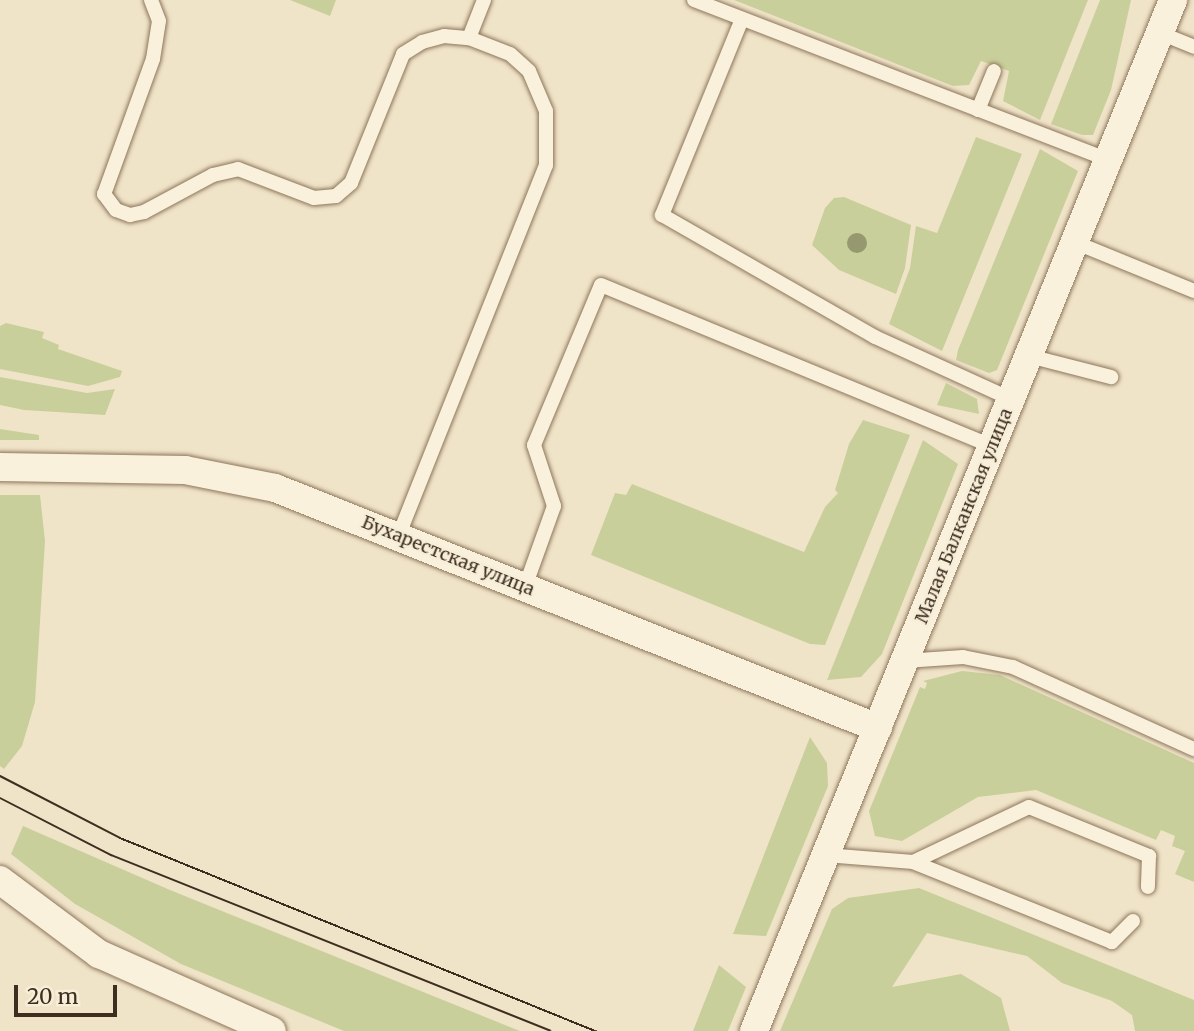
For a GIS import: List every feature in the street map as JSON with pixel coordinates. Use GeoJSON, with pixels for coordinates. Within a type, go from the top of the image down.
{"type":"FeatureCollection","features":[{"type":"Feature","properties":{"kind":"street","name":"Малая Балканская улица"},"geometry":{"type":"LineString","coordinates":[[754,1031],[1173,0]]}},
{"type":"Feature","properties":{"kind":"street","name":"Бухарестская улица"},"geometry":{"type":"LineString","coordinates":[[0,467],[142,468],[231,477],[275,488],[878,728]]}},
{"type":"Feature","properties":{"kind":"street"},"geometry":{"type":"LineString","coordinates":[[0,880],[99,954],[272,1031]]}},
{"type":"Feature","properties":{"kind":"lane"},"geometry":{"type":"LineString","coordinates":[[151,0],[159,21],[153,59],[103,194],[116,210],[130,215],[144,212],[213,175],[238,169],[314,198],[336,196],[351,183],[403,54],[422,42],[444,36],[469,38],[510,54],[529,71],[546,111],[546,165],[398,537]]}},
{"type":"Feature","properties":{"kind":"lane"},"geometry":{"type":"LineString","coordinates":[[469,38],[484,0]]}},
{"type":"Feature","properties":{"kind":"lane"},"geometry":{"type":"LineString","coordinates":[[694,0],[1108,160]]}},
{"type":"Feature","properties":{"kind":"lane"},"geometry":{"type":"LineString","coordinates":[[742,19],[662,215],[875,337],[1011,399]]}},
{"type":"Feature","properties":{"kind":"lane"},"geometry":{"type":"LineString","coordinates":[[1160,33],[1194,47]]}},
{"type":"Feature","properties":{"kind":"lane"},"geometry":{"type":"LineString","coordinates":[[978,110],[994,71]]}},
{"type":"Feature","properties":{"kind":"lane"},"geometry":{"type":"LineString","coordinates":[[1074,242],[1194,291]]}},
{"type":"Feature","properties":{"kind":"lane"},"geometry":{"type":"LineString","coordinates":[[524,587],[554,506],[534,444],[601,285],[992,446]]}},
{"type":"Feature","properties":{"kind":"lane"},"geometry":{"type":"LineString","coordinates":[[1029,356],[1111,377]]}},
{"type":"Feature","properties":{"kind":"lane"},"geometry":{"type":"LineString","coordinates":[[905,661],[963,657],[1013,667],[1194,749]]}},
{"type":"Feature","properties":{"kind":"lane"},"geometry":{"type":"LineString","coordinates":[[913,862],[1029,807],[1149,856],[1148,887]]}},
{"type":"Feature","properties":{"kind":"lane"},"geometry":{"type":"LineString","coordinates":[[826,855],[913,862],[1112,942],[1133,921]]}},
{"type":"Feature","properties":{"kind":"green space"},"geometry":{"type":"Polygon","coordinates":[[[290,0],[336,0],[330,16],[290,0]]]}},
{"type":"Feature","properties":{"kind":"green space"},"geometry":{"type":"Polygon","coordinates":[[[734,0],[1088,0],[1040,120],[1003,101],[1009,71],[981,61],[969,85],[953,86],[734,0]]]}},
{"type":"Feature","properties":{"kind":"green space"},"geometry":{"type":"Polygon","coordinates":[[[1100,0],[1131,0],[1111,90],[1093,135],[1082,135],[1051,124],[1100,0]]]}},
{"type":"Feature","properties":{"kind":"green space"},"geometry":{"type":"Polygon","coordinates":[[[976,137],[1022,154],[942,351],[889,324],[910,268],[916,226],[937,233],[976,137]]]}},
{"type":"Feature","properties":{"kind":"green space"},"geometry":{"type":"Polygon","coordinates":[[[1040,149],[1078,171],[997,370],[989,373],[956,360],[958,350],[1040,149]]]}},
{"type":"Feature","properties":{"kind":"green space"},"geometry":{"type":"Polygon","coordinates":[[[844,197],[911,225],[905,268],[896,294],[839,270],[812,245],[825,208],[834,198],[844,197]]]}},
{"type":"Feature","properties":{"kind":"green space"},"geometry":{"type":"Polygon","coordinates":[[[6,323],[44,332],[42,338],[59,345],[58,349],[122,371],[120,377],[88,386],[0,369],[0,326],[6,323]]]}},
{"type":"Feature","properties":{"kind":"green space"},"geometry":{"type":"Polygon","coordinates":[[[0,377],[87,393],[115,389],[105,415],[24,410],[0,405],[0,377]]]}},
{"type":"Feature","properties":{"kind":"green space"},"geometry":{"type":"Polygon","coordinates":[[[946,383],[977,399],[979,414],[937,405],[946,383]]]}},
{"type":"Feature","properties":{"kind":"green space"},"geometry":{"type":"Polygon","coordinates":[[[863,420],[910,435],[825,645],[810,644],[591,555],[615,493],[626,495],[632,484],[804,552],[825,507],[838,493],[835,490],[849,444],[863,420]]]}},
{"type":"Feature","properties":{"kind":"green space"},"geometry":{"type":"Polygon","coordinates":[[[0,429],[39,435],[39,440],[0,440],[0,429]]]}},
{"type":"Feature","properties":{"kind":"green space"},"geometry":{"type":"Polygon","coordinates":[[[923,440],[958,464],[882,654],[861,677],[827,680],[923,440]]]}},
{"type":"Feature","properties":{"kind":"green space"},"geometry":{"type":"Polygon","coordinates":[[[0,495],[40,495],[45,541],[35,702],[22,746],[4,769],[0,766],[0,495]]]}},
{"type":"Feature","properties":{"kind":"green space"},"geometry":{"type":"Polygon","coordinates":[[[962,671],[1000,675],[1194,763],[1194,882],[1175,874],[1185,851],[1172,846],[1175,836],[1161,830],[1156,840],[1036,790],[978,797],[902,841],[875,836],[869,811],[920,687],[925,689],[927,683],[923,681],[962,671]]]}},
{"type":"Feature","properties":{"kind":"green space"},"geometry":{"type":"Polygon","coordinates":[[[810,737],[827,763],[828,786],[766,936],[733,934],[810,737]]]}},
{"type":"Feature","properties":{"kind":"green space"},"geometry":{"type":"Polygon","coordinates":[[[23,826],[170,890],[520,1031],[344,1031],[181,964],[75,904],[11,854],[23,826]]]}},
{"type":"Feature","properties":{"kind":"green space"},"geometry":{"type":"Polygon","coordinates":[[[919,888],[1194,1000],[1194,1031],[1135,1031],[1132,1015],[1112,1001],[1062,983],[1027,956],[927,933],[892,987],[961,974],[1001,998],[1010,1031],[780,1031],[832,909],[848,898],[919,888]]]}},
{"type":"Feature","properties":{"kind":"green space"},"geometry":{"type":"Polygon","coordinates":[[[719,965],[746,987],[728,1031],[693,1031],[719,965]]]}},
{"type":"Feature","properties":{"kind":"tram line"},"geometry":{"type":"LineString","coordinates":[[0,776],[120,838],[595,1031]]}},
{"type":"Feature","properties":{"kind":"tram line"},"geometry":{"type":"LineString","coordinates":[[0,798],[111,855],[550,1031]]}}]}
